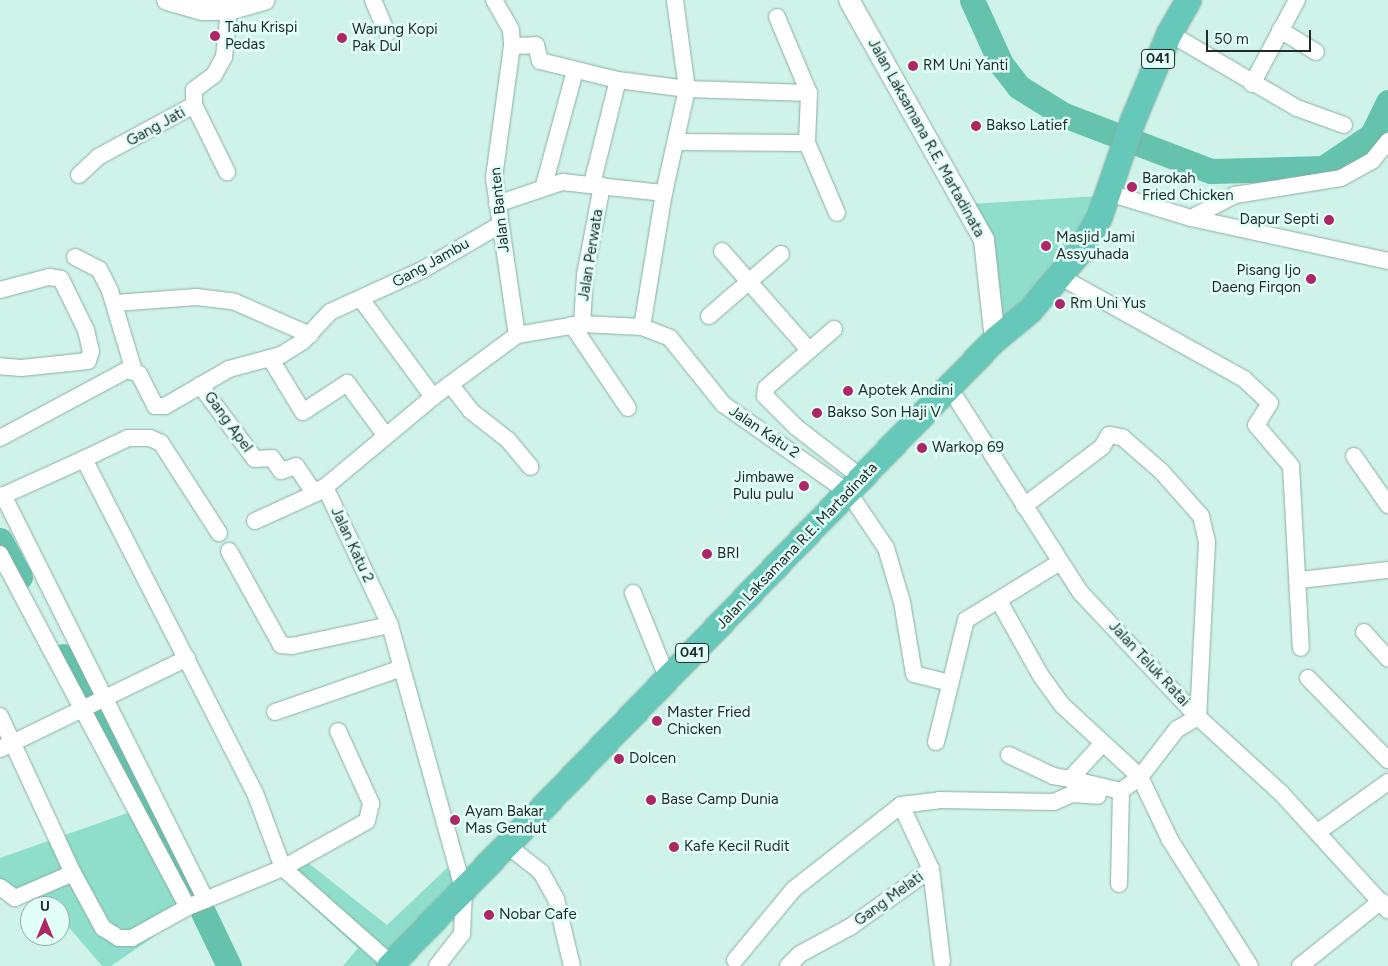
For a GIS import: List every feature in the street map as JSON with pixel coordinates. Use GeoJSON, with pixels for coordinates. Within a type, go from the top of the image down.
{"type":"FeatureCollection","features":[{"type":"Feature","properties":{"kind":"main road","name":"041"},"geometry":{"type":"LineString","coordinates":[[1110,188],[1133,119],[1169,34],[1188,0]]}},
{"type":"Feature","properties":{"kind":"main road","name":"Jalan Laksamana R.E. Martadinata"},"geometry":{"type":"LineString","coordinates":[[390,965],[464,892],[667,677],[856,486],[995,339],[1030,310],[1079,252],[1110,188]]}},
{"type":"Feature","properties":{"kind":"street"},"geometry":{"type":"LineString","coordinates":[[171,1],[203,10],[229,10],[265,0]]}},
{"type":"Feature","properties":{"kind":"street"},"geometry":{"type":"LineString","coordinates":[[373,0],[387,33]]}},
{"type":"Feature","properties":{"kind":"street","name":"Jalan Banten"},"geometry":{"type":"LineString","coordinates":[[494,0],[511,30],[512,46],[494,165],[500,225],[517,335]]}},
{"type":"Feature","properties":{"kind":"street"},"geometry":{"type":"LineString","coordinates":[[642,326],[664,193],[687,89],[675,0]]}},
{"type":"Feature","properties":{"kind":"street","name":"Jalan Laksamana R.E. Martadinata"},"geometry":{"type":"LineString","coordinates":[[849,0],[984,240],[995,339]]}},
{"type":"Feature","properties":{"kind":"street"},"geometry":{"type":"LineString","coordinates":[[1252,84],[1297,0]]}},
{"type":"Feature","properties":{"kind":"street","name":"Gang Jati"},"geometry":{"type":"LineString","coordinates":[[79,175],[98,157],[194,105],[194,90],[214,75],[224,57],[229,10]]}},
{"type":"Feature","properties":{"kind":"street"},"geometry":{"type":"LineString","coordinates":[[777,17],[809,93],[807,143],[837,213]]}},
{"type":"Feature","properties":{"kind":"street"},"geometry":{"type":"LineString","coordinates":[[1280,30],[1316,52]]}},
{"type":"Feature","properties":{"kind":"street"},"geometry":{"type":"LineString","coordinates":[[1169,34],[1252,84],[1311,114],[1344,125]]}},
{"type":"Feature","properties":{"kind":"street"},"geometry":{"type":"LineString","coordinates":[[512,46],[536,45],[540,61],[575,72],[618,80],[687,89],[809,93]]}},
{"type":"Feature","properties":{"kind":"street"},"geometry":{"type":"LineString","coordinates":[[544,185],[575,72]]}},
{"type":"Feature","properties":{"kind":"street"},"geometry":{"type":"LineString","coordinates":[[597,185],[618,80]]}},
{"type":"Feature","properties":{"kind":"street"},"geometry":{"type":"LineString","coordinates":[[194,105],[228,172]]}},
{"type":"Feature","properties":{"kind":"street"},"geometry":{"type":"LineString","coordinates":[[1191,218],[1235,195],[1341,178],[1372,161],[1388,141]]}},
{"type":"Feature","properties":{"kind":"street"},"geometry":{"type":"LineString","coordinates":[[676,142],[807,143]]}},
{"type":"Feature","properties":{"kind":"street"},"geometry":{"type":"LineString","coordinates":[[498,204],[544,185],[597,185],[664,193]]}},
{"type":"Feature","properties":{"kind":"street","name":"Jalan Perwata"},"geometry":{"type":"LineString","coordinates":[[577,324],[597,185]]}},
{"type":"Feature","properties":{"kind":"street"},"geometry":{"type":"LineString","coordinates":[[1110,188],[1191,218],[1388,260]]}},
{"type":"Feature","properties":{"kind":"street","name":"Gang Jambu"},"geometry":{"type":"LineString","coordinates":[[310,335],[323,317],[422,270],[500,225]]}},
{"type":"Feature","properties":{"kind":"street"},"geometry":{"type":"LineString","coordinates":[[722,251],[809,350]]}},
{"type":"Feature","properties":{"kind":"street"},"geometry":{"type":"LineString","coordinates":[[709,316],[781,254]]}},
{"type":"Feature","properties":{"kind":"street"},"geometry":{"type":"LineString","coordinates":[[74,257],[99,269],[115,303],[134,370],[160,408],[229,369],[270,358],[310,335]]}},
{"type":"Feature","properties":{"kind":"street"},"geometry":{"type":"LineString","coordinates":[[1059,276],[1244,379],[1270,403],[1256,425],[1291,466],[1300,580],[1301,648]]}},
{"type":"Feature","properties":{"kind":"street"},"geometry":{"type":"LineString","coordinates":[[0,290],[48,277],[61,279],[91,348],[88,361],[21,368],[0,366]]}},
{"type":"Feature","properties":{"kind":"street"},"geometry":{"type":"LineString","coordinates":[[115,303],[197,297],[235,302],[310,335]]}},
{"type":"Feature","properties":{"kind":"street"},"geometry":{"type":"LineString","coordinates":[[360,299],[433,397]]}},
{"type":"Feature","properties":{"kind":"street"},"geometry":{"type":"LineString","coordinates":[[577,324],[628,408]]}},
{"type":"Feature","properties":{"kind":"street","name":"Jalan Katu 2"},"geometry":{"type":"LineString","coordinates":[[437,966],[462,934],[464,892],[390,625],[325,489],[433,397],[517,335],[577,324],[642,326],[670,338],[723,404],[744,422],[856,486]]}},
{"type":"Feature","properties":{"kind":"street"},"geometry":{"type":"LineString","coordinates":[[834,329],[766,388],[765,396],[856,486],[886,548],[902,602],[914,674],[950,683]]}},
{"type":"Feature","properties":{"kind":"street"},"geometry":{"type":"LineString","coordinates":[[270,358],[303,412],[347,383],[386,436]]}},
{"type":"Feature","properties":{"kind":"street"},"geometry":{"type":"LineString","coordinates":[[0,438],[127,370],[134,370]]}},
{"type":"Feature","properties":{"kind":"street"},"geometry":{"type":"LineString","coordinates":[[450,384],[472,411],[508,440],[531,467]]}},
{"type":"Feature","properties":{"kind":"street","name":"Gang Apel"},"geometry":{"type":"LineString","coordinates":[[200,385],[245,450],[255,459],[272,458],[281,471],[296,466],[312,490],[325,489]]}},
{"type":"Feature","properties":{"kind":"street","name":"Jalan Teluk Ratai"},"geometry":{"type":"LineString","coordinates":[[949,387],[1080,592],[1198,717],[1257,769],[1385,905]]}},
{"type":"Feature","properties":{"kind":"street"},"geometry":{"type":"LineString","coordinates":[[736,960],[794,889],[901,805],[939,800],[1054,802],[1072,794],[1120,795],[1140,777],[1177,729],[1198,717],[1207,541],[1201,516],[1161,471],[1122,437],[1108,435],[1102,447],[1024,506]]}},
{"type":"Feature","properties":{"kind":"street"},"geometry":{"type":"LineString","coordinates":[[188,907],[2,496],[128,438],[150,438],[161,443],[219,533]]}},
{"type":"Feature","properties":{"kind":"street"},"geometry":{"type":"LineString","coordinates":[[1354,456],[1388,505]]}},
{"type":"Feature","properties":{"kind":"street"},"geometry":{"type":"LineString","coordinates":[[84,459],[255,793],[283,868],[390,965]]}},
{"type":"Feature","properties":{"kind":"street"},"geometry":{"type":"LineString","coordinates":[[255,521],[325,489]]}},
{"type":"Feature","properties":{"kind":"street"},"geometry":{"type":"LineString","coordinates":[[229,551],[277,643],[292,646],[390,625]]}},
{"type":"Feature","properties":{"kind":"street"},"geometry":{"type":"LineString","coordinates":[[0,554],[94,702],[206,900]]}},
{"type":"Feature","properties":{"kind":"street"},"geometry":{"type":"LineString","coordinates":[[936,742],[963,625],[1060,562]]}},
{"type":"Feature","properties":{"kind":"street"},"geometry":{"type":"LineString","coordinates":[[1300,580],[1388,570]]}},
{"type":"Feature","properties":{"kind":"street"},"geometry":{"type":"LineString","coordinates":[[633,593],[667,677]]}},
{"type":"Feature","properties":{"kind":"street"},"geometry":{"type":"LineString","coordinates":[[999,601],[1041,676],[1101,745],[1140,777],[1170,840],[1250,966]]}},
{"type":"Feature","properties":{"kind":"street"},"geometry":{"type":"LineString","coordinates":[[1364,632],[1388,659]]}},
{"type":"Feature","properties":{"kind":"street"},"geometry":{"type":"LineString","coordinates":[[7,746],[187,658]]}},
{"type":"Feature","properties":{"kind":"street"},"geometry":{"type":"LineString","coordinates":[[275,712],[402,668]]}},
{"type":"Feature","properties":{"kind":"street"},"geometry":{"type":"LineString","coordinates":[[1308,678],[1388,760]]}},
{"type":"Feature","properties":{"kind":"street"},"geometry":{"type":"LineString","coordinates":[[0,716],[7,746],[103,928],[112,936],[132,938],[188,907],[283,868],[370,816],[371,803],[338,732]]}},
{"type":"Feature","properties":{"kind":"street"},"geometry":{"type":"LineString","coordinates":[[1070,779],[1101,745]]}},
{"type":"Feature","properties":{"kind":"street"},"geometry":{"type":"LineString","coordinates":[[1009,755],[1053,776],[1070,779],[1120,795]]}},
{"type":"Feature","properties":{"kind":"street"},"geometry":{"type":"LineString","coordinates":[[1318,832],[1388,782]]}},
{"type":"Feature","properties":{"kind":"street"},"geometry":{"type":"LineString","coordinates":[[1118,884],[1120,795]]}},
{"type":"Feature","properties":{"kind":"street","name":"Gang Melati"},"geometry":{"type":"LineString","coordinates":[[788,966],[800,954],[850,927],[931,869],[901,805]]}},
{"type":"Feature","properties":{"kind":"street"},"geometry":{"type":"LineString","coordinates":[[508,846],[541,872],[556,899],[572,966]]}},
{"type":"Feature","properties":{"kind":"street"},"geometry":{"type":"LineString","coordinates":[[931,869],[942,961]]}},
{"type":"Feature","properties":{"kind":"street"},"geometry":{"type":"LineString","coordinates":[[0,888],[15,898],[73,872]]}},
{"type":"Feature","properties":{"kind":"street"},"geometry":{"type":"LineString","coordinates":[[1300,966],[1385,905]]}},
{"type":"Feature","properties":{"kind":"green space"},"geometry":{"type":"Polygon","coordinates":[[[1098,196],[1095,215],[1004,329],[970,204],[1098,196]]]}},
{"type":"Feature","properties":{"kind":"green space"},"geometry":{"type":"Polygon","coordinates":[[[136,810],[188,907],[149,940],[111,966],[102,966],[70,929],[70,896],[20,896],[20,903],[13,904],[0,882],[0,858],[136,810]]]}},
{"type":"Feature","properties":{"kind":"green space"},"geometry":{"type":"Polygon","coordinates":[[[302,858],[387,925],[447,868],[460,886],[381,966],[343,966],[358,948],[280,877],[302,858]]]}},
{"type":"Feature","properties":{"kind":"waterway"},"geometry":{"type":"LineString","coordinates":[[972,0],[1001,64],[1019,87],[1064,115],[1211,171],[1323,168],[1372,135],[1388,102]]}},
{"type":"Feature","properties":{"kind":"waterway"},"geometry":{"type":"LineString","coordinates":[[0,540],[20,577]]}},
{"type":"Feature","properties":{"kind":"waterway"},"geometry":{"type":"LineString","coordinates":[[63,656],[197,901]]}},
{"type":"Feature","properties":{"kind":"waterway"},"geometry":{"type":"LineString","coordinates":[[203,912],[229,966]]}},
{"type":"Feature","properties":{"kind":"place","name":"Tahu Krispi Pedas"},"geometry":{"type":"Point","coordinates":[215,36]}},
{"type":"Feature","properties":{"kind":"place","name":"Warung Kopi Pak Dul"},"geometry":{"type":"Point","coordinates":[342,38]}},
{"type":"Feature","properties":{"kind":"place","name":"RM Uni Yanti"},"geometry":{"type":"Point","coordinates":[913,66]}},
{"type":"Feature","properties":{"kind":"place","name":"Bakso Latief"},"geometry":{"type":"Point","coordinates":[976,126]}},
{"type":"Feature","properties":{"kind":"place","name":"Barokah Fried Chicken"},"geometry":{"type":"Point","coordinates":[1132,187]}},
{"type":"Feature","properties":{"kind":"place","name":"Dapur Septi"},"geometry":{"type":"Point","coordinates":[1329,220]}},
{"type":"Feature","properties":{"kind":"place","name":"Masjid Jami Assyuhada"},"geometry":{"type":"Point","coordinates":[1046,246]}},
{"type":"Feature","properties":{"kind":"place","name":"Pisang Ijo Daeng Firqon"},"geometry":{"type":"Point","coordinates":[1311,279]}},
{"type":"Feature","properties":{"kind":"place","name":"Rm Uni Yus"},"geometry":{"type":"Point","coordinates":[1060,304]}},
{"type":"Feature","properties":{"kind":"place","name":"Apotek Andini"},"geometry":{"type":"Point","coordinates":[848,391]}},
{"type":"Feature","properties":{"kind":"place","name":"Bakso Son Haji V"},"geometry":{"type":"Point","coordinates":[817,413]}},
{"type":"Feature","properties":{"kind":"place","name":"Warkop 69"},"geometry":{"type":"Point","coordinates":[922,448]}},
{"type":"Feature","properties":{"kind":"place","name":"Jimbawe Pulu pulu"},"geometry":{"type":"Point","coordinates":[804,486]}},
{"type":"Feature","properties":{"kind":"place","name":"BRI"},"geometry":{"type":"Point","coordinates":[707,554]}},
{"type":"Feature","properties":{"kind":"place","name":"Master Fried Chicken"},"geometry":{"type":"Point","coordinates":[657,721]}},
{"type":"Feature","properties":{"kind":"place","name":"Dolcen"},"geometry":{"type":"Point","coordinates":[619,759]}},
{"type":"Feature","properties":{"kind":"place","name":"Base Camp Dunia"},"geometry":{"type":"Point","coordinates":[651,800]}},
{"type":"Feature","properties":{"kind":"place","name":"Ayam Bakar Mas Gendut"},"geometry":{"type":"Point","coordinates":[455,820]}},
{"type":"Feature","properties":{"kind":"place","name":"Kafe Kecil Rudit"},"geometry":{"type":"Point","coordinates":[674,847]}},
{"type":"Feature","properties":{"kind":"place","name":"Nobar Cafe"},"geometry":{"type":"Point","coordinates":[489,915]}}]}
